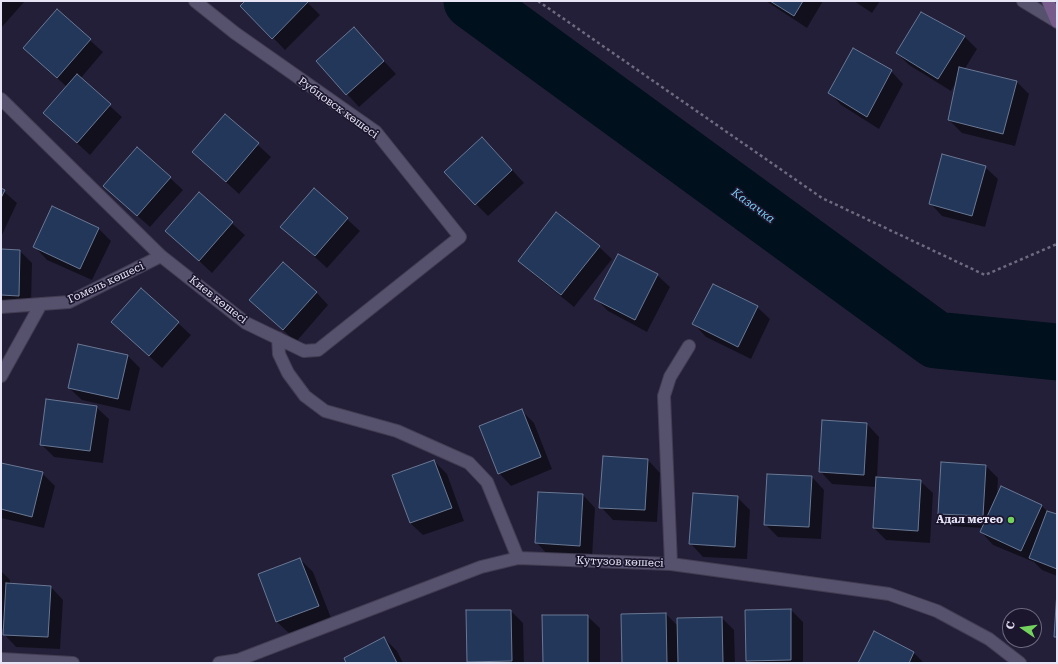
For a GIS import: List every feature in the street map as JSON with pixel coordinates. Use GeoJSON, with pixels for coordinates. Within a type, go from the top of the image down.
{"type":"FeatureCollection","features":[{"type":"Feature","properties":{"kind":"main road"},"geometry":{"type":"LineString","coordinates":[[1048,1],[1057,21]]}},
{"type":"Feature","properties":{"kind":"street","name":"Рубцовск көшесі"},"geometry":{"type":"LineString","coordinates":[[195,1],[235,34],[376,132],[460,237]]}},
{"type":"Feature","properties":{"kind":"street"},"geometry":{"type":"LineString","coordinates":[[1024,1],[1057,21]]}},
{"type":"Feature","properties":{"kind":"street","name":"Киев көшесі"},"geometry":{"type":"LineString","coordinates":[[1,99],[161,256],[246,323],[304,351],[318,350],[460,237]]}},
{"type":"Feature","properties":{"kind":"street","name":"Гомель көшесі"},"geometry":{"type":"LineString","coordinates":[[1,307],[69,302],[161,256]]}},
{"type":"Feature","properties":{"kind":"street"},"geometry":{"type":"LineString","coordinates":[[1,376],[41,304]]}},
{"type":"Feature","properties":{"kind":"street"},"geometry":{"type":"LineString","coordinates":[[278,338],[279,354],[288,373],[305,396],[325,411],[397,431],[469,463],[487,482],[518,558]]}},
{"type":"Feature","properties":{"kind":"street"},"geometry":{"type":"LineString","coordinates":[[671,564],[664,396],[670,378],[689,346]]}},
{"type":"Feature","properties":{"kind":"street","name":"Кутузов көшесі"},"geometry":{"type":"LineString","coordinates":[[219,663],[238,660],[481,567],[518,558],[671,564],[889,594],[937,611],[989,639],[1020,663]]}},
{"type":"Feature","properties":{"kind":"street"},"geometry":{"type":"LineString","coordinates":[[1,659],[73,663]]}},
{"type":"Feature","properties":{"kind":"path"},"geometry":{"type":"LineString","coordinates":[[538,1],[822,198],[985,276],[1057,244]]}},
{"type":"Feature","properties":{"kind":"building"},"geometry":{"type":"Polygon","coordinates":[[[245,1],[308,2],[272,39],[240,6],[245,1]]]}},
{"type":"Feature","properties":{"kind":"building"},"geometry":{"type":"Polygon","coordinates":[[[770,1],[803,1],[794,16],[770,1]]]}},
{"type":"Feature","properties":{"kind":"building"},"geometry":{"type":"Polygon","coordinates":[[[57,9],[91,39],[57,78],[23,48],[57,9]]]}},
{"type":"Feature","properties":{"kind":"building"},"geometry":{"type":"Polygon","coordinates":[[[921,12],[965,36],[938,79],[896,53],[921,12]]]}},
{"type":"Feature","properties":{"kind":"building"},"geometry":{"type":"Polygon","coordinates":[[[354,27],[384,61],[346,95],[316,61],[354,27]]]}},
{"type":"Feature","properties":{"kind":"building"},"geometry":{"type":"Polygon","coordinates":[[[853,48],[892,70],[867,117],[828,93],[853,48]]]}},
{"type":"Feature","properties":{"kind":"building"},"geometry":{"type":"Polygon","coordinates":[[[959,67],[1017,81],[1003,134],[948,120],[959,67]]]}},
{"type":"Feature","properties":{"kind":"building"},"geometry":{"type":"Polygon","coordinates":[[[77,74],[111,104],[77,143],[43,113],[77,74]]]}},
{"type":"Feature","properties":{"kind":"building"},"geometry":{"type":"Polygon","coordinates":[[[225,114],[259,143],[226,182],[192,152],[225,114]]]}},
{"type":"Feature","properties":{"kind":"building"},"geometry":{"type":"Polygon","coordinates":[[[482,137],[512,170],[475,205],[444,172],[482,137]]]}},
{"type":"Feature","properties":{"kind":"building"},"geometry":{"type":"Polygon","coordinates":[[[137,147],[171,177],[137,216],[103,186],[137,147]]]}},
{"type":"Feature","properties":{"kind":"building"},"geometry":{"type":"Polygon","coordinates":[[[942,154],[986,166],[972,216],[929,204],[942,154]]]}},
{"type":"Feature","properties":{"kind":"building"},"geometry":{"type":"Polygon","coordinates":[[[1,188],[5,190],[1,198],[1,188]]]}},
{"type":"Feature","properties":{"kind":"building"},"geometry":{"type":"Polygon","coordinates":[[[314,188],[348,218],[315,256],[280,227],[314,188]]]}},
{"type":"Feature","properties":{"kind":"building"},"geometry":{"type":"Polygon","coordinates":[[[199,192],[233,222],[199,261],[165,231],[199,192]]]}},
{"type":"Feature","properties":{"kind":"building"},"geometry":{"type":"Polygon","coordinates":[[[52,206],[99,228],[80,269],[33,247],[52,206]]]}},
{"type":"Feature","properties":{"kind":"building"},"geometry":{"type":"Polygon","coordinates":[[[556,212],[600,246],[561,295],[518,261],[556,212]]]}},
{"type":"Feature","properties":{"kind":"building"},"geometry":{"type":"Polygon","coordinates":[[[1,249],[20,250],[19,296],[1,295],[1,249]]]}},
{"type":"Feature","properties":{"kind":"building"},"geometry":{"type":"Polygon","coordinates":[[[618,254],[658,274],[635,320],[594,299],[618,254]]]}},
{"type":"Feature","properties":{"kind":"building"},"geometry":{"type":"Polygon","coordinates":[[[283,262],[317,292],[283,330],[249,300],[283,262]]]}},
{"type":"Feature","properties":{"kind":"building"},"geometry":{"type":"Polygon","coordinates":[[[713,284],[758,306],[738,347],[692,324],[713,284]]]}},
{"type":"Feature","properties":{"kind":"building"},"geometry":{"type":"Polygon","coordinates":[[[141,288],[179,322],[149,356],[111,322],[141,288]]]}},
{"type":"Feature","properties":{"kind":"building"},"geometry":{"type":"Polygon","coordinates":[[[78,344],[128,355],[118,399],[68,388],[78,344]]]}},
{"type":"Feature","properties":{"kind":"building"},"geometry":{"type":"Polygon","coordinates":[[[46,399],[97,406],[90,451],[40,445],[46,399]]]}},
{"type":"Feature","properties":{"kind":"building"},"geometry":{"type":"Polygon","coordinates":[[[522,409],[541,457],[498,474],[479,426],[522,409]]]}},
{"type":"Feature","properties":{"kind":"building"},"geometry":{"type":"Polygon","coordinates":[[[822,420],[867,423],[864,475],[819,472],[822,420]]]}},
{"type":"Feature","properties":{"kind":"building"},"geometry":{"type":"Polygon","coordinates":[[[603,456],[648,459],[645,510],[599,508],[603,456]]]}},
{"type":"Feature","properties":{"kind":"building"},"geometry":{"type":"Polygon","coordinates":[[[434,460],[452,508],[410,523],[392,475],[434,460]]]}},
{"type":"Feature","properties":{"kind":"building"},"geometry":{"type":"Polygon","coordinates":[[[941,462],[986,465],[983,516],[938,514],[941,462]]]}},
{"type":"Feature","properties":{"kind":"building"},"geometry":{"type":"Polygon","coordinates":[[[1,463],[43,472],[32,517],[1,509],[1,463]]]}},
{"type":"Feature","properties":{"kind":"building"},"geometry":{"type":"Polygon","coordinates":[[[767,474],[812,476],[809,527],[764,525],[767,474]]]}},
{"type":"Feature","properties":{"kind":"building"},"geometry":{"type":"Polygon","coordinates":[[[876,477],[921,480],[918,531],[873,528],[876,477]]]}},
{"type":"Feature","properties":{"kind":"building"},"geometry":{"type":"Polygon","coordinates":[[[1001,486],[1042,505],[1021,551],[980,532],[1001,486]]]}},
{"type":"Feature","properties":{"kind":"building"},"geometry":{"type":"Polygon","coordinates":[[[538,492],[583,494],[580,546],[535,543],[538,492]]]}},
{"type":"Feature","properties":{"kind":"building"},"geometry":{"type":"Polygon","coordinates":[[[693,493],[738,496],[735,547],[689,544],[693,493]]]}},
{"type":"Feature","properties":{"kind":"building"},"geometry":{"type":"Polygon","coordinates":[[[1047,511],[1057,514],[1057,569],[1029,558],[1047,511]]]}},
{"type":"Feature","properties":{"kind":"building"},"geometry":{"type":"Polygon","coordinates":[[[300,558],[319,606],[276,622],[258,574],[300,558]]]}},
{"type":"Feature","properties":{"kind":"building"},"geometry":{"type":"Polygon","coordinates":[[[6,583],[51,586],[48,637],[3,635],[6,583]]]}},
{"type":"Feature","properties":{"kind":"building"},"geometry":{"type":"Polygon","coordinates":[[[1057,591],[1057,637],[1054,637],[1057,591]]]}},
{"type":"Feature","properties":{"kind":"building"},"geometry":{"type":"Polygon","coordinates":[[[791,609],[791,660],[746,661],[745,610],[791,609]]]}},
{"type":"Feature","properties":{"kind":"building"},"geometry":{"type":"Polygon","coordinates":[[[466,610],[511,610],[512,661],[467,662],[466,610]]]}},
{"type":"Feature","properties":{"kind":"building"},"geometry":{"type":"Polygon","coordinates":[[[666,613],[667,663],[622,663],[621,614],[666,613]]]}},
{"type":"Feature","properties":{"kind":"building"},"geometry":{"type":"Polygon","coordinates":[[[542,615],[588,615],[588,663],[543,663],[542,615]]]}},
{"type":"Feature","properties":{"kind":"building"},"geometry":{"type":"Polygon","coordinates":[[[722,617],[723,663],[678,663],[677,618],[722,617]]]}},
{"type":"Feature","properties":{"kind":"building"},"geometry":{"type":"Polygon","coordinates":[[[874,631],[914,652],[909,663],[858,663],[874,631]]]}},
{"type":"Feature","properties":{"kind":"building"},"geometry":{"type":"Polygon","coordinates":[[[384,637],[397,663],[346,663],[344,658],[384,637]]]}},
{"type":"Feature","properties":{"kind":"waterway","name":"Казачка"},"geometry":{"type":"LineString","coordinates":[[472,1],[936,340],[1057,352]]}},
{"type":"Feature","properties":{"kind":"place","name":"Адал метео"},"geometry":{"type":"Point","coordinates":[1011,520]}}]}
